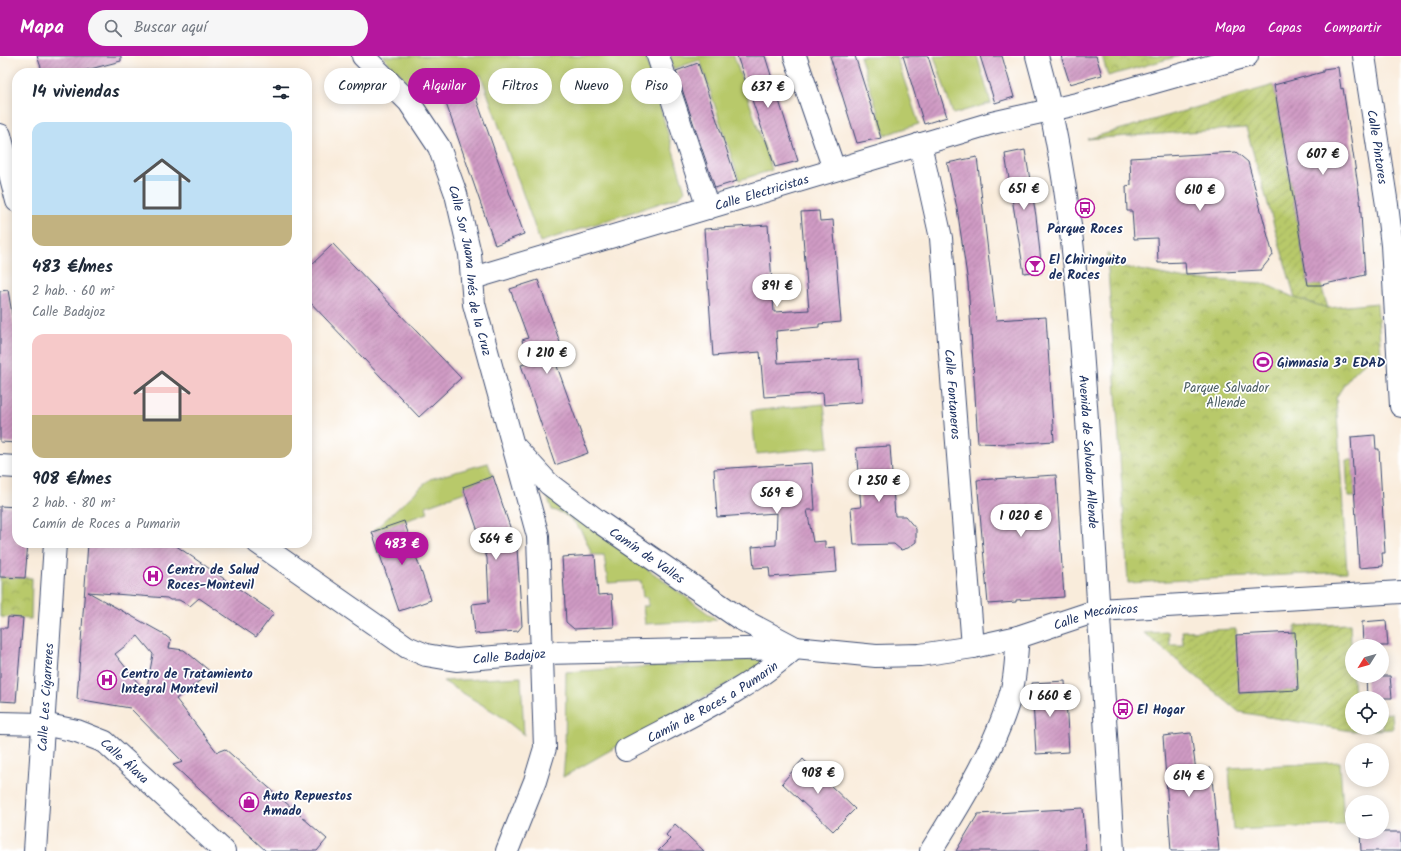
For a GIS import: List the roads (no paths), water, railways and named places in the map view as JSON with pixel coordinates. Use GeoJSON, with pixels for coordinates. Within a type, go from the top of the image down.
{"type":"FeatureCollection","features":[{"type":"Feature","properties":{"kind":"street","name":"Calle Sor Juana Inés de la Cruz"},"geometry":{"type":"LineString","coordinates":[[363,56],[409,102],[439,147],[456,194],[470,254],[474,304],[538,536],[545,748],[535,781],[507,851]]}},
{"type":"Feature","properties":{"kind":"street"},"geometry":{"type":"LineString","coordinates":[[658,56],[708,208]]}},
{"type":"Feature","properties":{"kind":"street"},"geometry":{"type":"LineString","coordinates":[[795,56],[834,169]]}},
{"type":"Feature","properties":{"kind":"street","name":"Avenida de Salvador Allende"},"geometry":{"type":"LineString","coordinates":[[1038,56],[1051,108],[1061,159],[1077,272],[1113,851]]}},
{"type":"Feature","properties":{"kind":"street","name":"Calle Electricistas"},"geometry":{"type":"LineString","coordinates":[[472,278],[992,122],[1051,108],[1077,104],[1247,56]]}},
{"type":"Feature","properties":{"kind":"street","name":"Calle Pintores"},"geometry":{"type":"LineString","coordinates":[[1364,56],[1387,205],[1396,245],[1401,406]]}},
{"type":"Feature","properties":{"kind":"street"},"geometry":{"type":"LineString","coordinates":[[0,135],[12,182]]}},
{"type":"Feature","properties":{"kind":"street","name":"Calle Fontaneros"},"geometry":{"type":"LineString","coordinates":[[920,144],[941,238],[972,647]]}},
{"type":"Feature","properties":{"kind":"street","name":"Camín de Valles"},"geometry":{"type":"LineString","coordinates":[[513,445],[549,484],[598,522],[739,618],[795,648]]}},
{"type":"Feature","properties":{"kind":"street"},"geometry":{"type":"LineString","coordinates":[[0,466],[12,467]]}},
{"type":"Feature","properties":{"kind":"street","name":"Calle Les Cigarreres"},"geometry":{"type":"LineString","coordinates":[[35,851],[54,548]]}},
{"type":"Feature","properties":{"kind":"street","name":"Calle Badajoz"},"geometry":{"type":"LineString","coordinates":[[265,548],[407,647],[426,656],[456,660],[543,653],[795,648]]}},
{"type":"Feature","properties":{"kind":"street","name":"Calle Mecánicos"},"geometry":{"type":"LineString","coordinates":[[795,648],[876,656],[920,654],[972,647],[1018,637],[1099,610],[1401,592]]}},
{"type":"Feature","properties":{"kind":"street"},"geometry":{"type":"LineString","coordinates":[[931,851],[962,802],[1002,720],[1012,688],[1018,637]]}},
{"type":"Feature","properties":{"kind":"street","name":"Camín de Roces a Pumarin"},"geometry":{"type":"LineString","coordinates":[[626,750],[773,668],[795,648]]}},
{"type":"Feature","properties":{"kind":"street","name":"Calle Álava"},"geometry":{"type":"LineString","coordinates":[[0,723],[43,724],[77,730],[105,742],[224,851]]}},
{"type":"Feature","properties":{"kind":"place","name":"Parque Roces"},"geometry":{"type":"Point","coordinates":[1085,208]}},
{"type":"Feature","properties":{"kind":"place","name":"El Chiringuito de Roces"},"geometry":{"type":"Point","coordinates":[1035,266]}},
{"type":"Feature","properties":{"kind":"place","name":"Gimnasia 3ª EDAD"},"geometry":{"type":"Point","coordinates":[1263,362]}},
{"type":"Feature","properties":{"kind":"place","name":"Centro de Salud Roces-Montevil"},"geometry":{"type":"Point","coordinates":[153,576]}},
{"type":"Feature","properties":{"kind":"place","name":"Centro de Tratamiento Integral Montevil"},"geometry":{"type":"Point","coordinates":[107,680]}},
{"type":"Feature","properties":{"kind":"place","name":"El Hogar"},"geometry":{"type":"Point","coordinates":[1123,709]}},
{"type":"Feature","properties":{"kind":"place","name":"Auto Repuestos Amado"},"geometry":{"type":"Point","coordinates":[249,802]}},
{"type":"Feature","properties":{"kind":"park label","name":"Parque Salvador Allende"},"geometry":{"type":"Point","coordinates":[1226,394]}}]}
